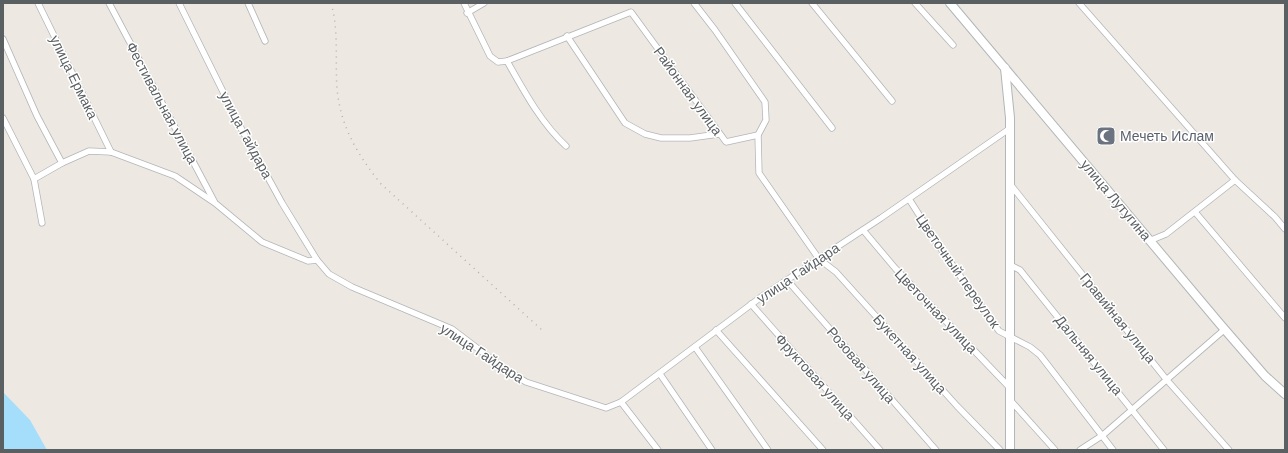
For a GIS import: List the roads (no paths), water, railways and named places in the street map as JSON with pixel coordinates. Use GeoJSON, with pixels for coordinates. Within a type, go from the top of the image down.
{"type":"FeatureCollection","features":[{"type":"Feature","properties":{"kind":"main road","name":"улица Лутугина"},"geometry":{"type":"LineString","coordinates":[[950,3],[1149,241],[1265,376],[1285,394]]}},
{"type":"Feature","properties":{"kind":"main road"},"geometry":{"type":"LineString","coordinates":[[1005,67],[1009,129],[1010,184],[1010,450]]}},
{"type":"Feature","properties":{"kind":"street","name":"улица Ермака"},"geometry":{"type":"LineString","coordinates":[[38,3],[111,152]]}},
{"type":"Feature","properties":{"kind":"street","name":"Фестивальная улица"},"geometry":{"type":"LineString","coordinates":[[109,3],[215,203]]}},
{"type":"Feature","properties":{"kind":"street","name":"улица Гайдара"},"geometry":{"type":"LineString","coordinates":[[179,3],[242,130],[282,203],[317,260],[329,274],[352,287],[452,329],[502,367],[526,382],[606,408],[621,402],[751,304],[909,199],[1009,129]]}},
{"type":"Feature","properties":{"kind":"street"},"geometry":{"type":"LineString","coordinates":[[248,3],[265,41]]}},
{"type":"Feature","properties":{"kind":"street"},"geometry":{"type":"LineString","coordinates":[[464,3],[467,13],[490,56],[498,62],[507,61],[567,36],[625,123],[645,134],[662,138],[690,138],[719,134]]}},
{"type":"Feature","properties":{"kind":"street"},"geometry":{"type":"LineString","coordinates":[[467,13],[484,3]]}},
{"type":"Feature","properties":{"kind":"street"},"geometry":{"type":"LineString","coordinates":[[735,3],[832,128]]}},
{"type":"Feature","properties":{"kind":"street"},"geometry":{"type":"LineString","coordinates":[[812,3],[892,101]]}},
{"type":"Feature","properties":{"kind":"street"},"geometry":{"type":"LineString","coordinates":[[915,3],[953,45]]}},
{"type":"Feature","properties":{"kind":"street"},"geometry":{"type":"LineString","coordinates":[[1079,3],[1236,180],[1275,217],[1285,229]]}},
{"type":"Feature","properties":{"kind":"street"},"geometry":{"type":"LineString","coordinates":[[697,4],[765,102],[766,120],[758,135]]}},
{"type":"Feature","properties":{"kind":"street","name":"Районная улица"},"geometry":{"type":"LineString","coordinates":[[567,36],[631,12],[726,142],[758,135]]}},
{"type":"Feature","properties":{"kind":"street"},"geometry":{"type":"LineString","coordinates":[[3,39],[37,116],[62,163]]}},
{"type":"Feature","properties":{"kind":"street"},"geometry":{"type":"LineString","coordinates":[[507,61],[524,93],[545,122],[566,146]]}},
{"type":"Feature","properties":{"kind":"street"},"geometry":{"type":"LineString","coordinates":[[3,118],[34,179],[42,223]]}},
{"type":"Feature","properties":{"kind":"street","name":"Букетная улица"},"geometry":{"type":"LineString","coordinates":[[758,135],[759,173],[819,259],[836,272],[957,406],[1000,450]]}},
{"type":"Feature","properties":{"kind":"street"},"geometry":{"type":"LineString","coordinates":[[34,179],[62,163],[89,152],[111,152],[175,176],[215,203],[262,242],[308,261],[317,260]]}},
{"type":"Feature","properties":{"kind":"street"},"geometry":{"type":"LineString","coordinates":[[1149,241],[1166,234],[1236,180]]}},
{"type":"Feature","properties":{"kind":"street","name":"Гравийная улица"},"geometry":{"type":"LineString","coordinates":[[1010,184],[1166,378],[1229,450]]}},
{"type":"Feature","properties":{"kind":"street","name":"Цветочный переулок"},"geometry":{"type":"LineString","coordinates":[[909,199],[939,246],[999,331],[1011,339],[1030,347],[1040,355],[1114,450]]}},
{"type":"Feature","properties":{"kind":"street"},"geometry":{"type":"LineString","coordinates":[[1195,212],[1285,318]]}},
{"type":"Feature","properties":{"kind":"street","name":"Цветочная улица"},"geometry":{"type":"LineString","coordinates":[[863,230],[895,268],[1011,389]]}},
{"type":"Feature","properties":{"kind":"street","name":"Дальняя улица"},"geometry":{"type":"LineString","coordinates":[[1010,265],[1020,270],[1164,450]]}},
{"type":"Feature","properties":{"kind":"street","name":"Розовая улица"},"geometry":{"type":"LineString","coordinates":[[787,280],[936,450]]}},
{"type":"Feature","properties":{"kind":"street","name":"Фруктовая улица"},"geometry":{"type":"LineString","coordinates":[[751,304],[880,450]]}},
{"type":"Feature","properties":{"kind":"street"},"geometry":{"type":"LineString","coordinates":[[1080,450],[1103,436],[1166,378],[1225,329]]}},
{"type":"Feature","properties":{"kind":"street"},"geometry":{"type":"LineString","coordinates":[[716,330],[823,450]]}},
{"type":"Feature","properties":{"kind":"street"},"geometry":{"type":"LineString","coordinates":[[695,347],[768,450]]}},
{"type":"Feature","properties":{"kind":"street"},"geometry":{"type":"LineString","coordinates":[[660,374],[712,450]]}},
{"type":"Feature","properties":{"kind":"street"},"geometry":{"type":"LineString","coordinates":[[1011,401],[1055,450]]}},
{"type":"Feature","properties":{"kind":"street"},"geometry":{"type":"LineString","coordinates":[[621,402],[658,450]]}},
{"type":"Feature","properties":{"kind":"water"},"geometry":{"type":"Polygon","coordinates":[[[3,392],[30,420],[47,450],[3,450],[3,392]]]}},
{"type":"Feature","properties":{"kind":"railway"},"geometry":{"type":"LineString","coordinates":[[331,3],[335,24],[336,78],[339,103],[346,128],[364,161],[380,183],[543,331]]}},
{"type":"Feature","properties":{"kind":"place","name":"Мечеть Ислам"},"geometry":{"type":"Point","coordinates":[1106,136]}}]}
